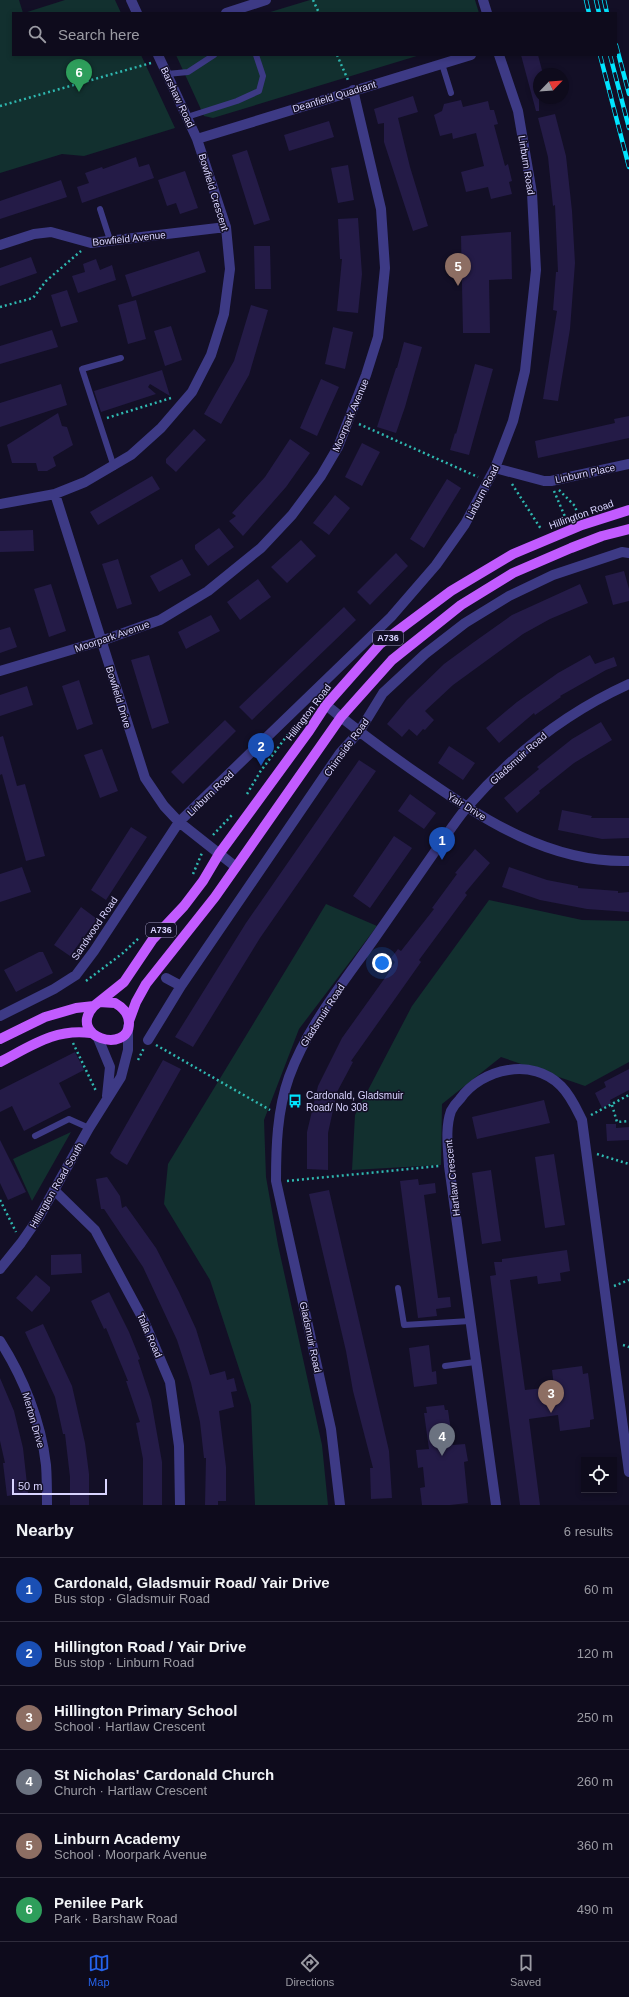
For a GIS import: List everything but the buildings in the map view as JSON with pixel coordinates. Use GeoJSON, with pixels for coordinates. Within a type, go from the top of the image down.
{"type":"FeatureCollection","features":[{"type":"Feature","properties":{"kind":"main road","name":"Hillington Road"},"geometry":{"type":"LineString","coordinates":[[97,1004],[124,982],[153,939],[184,906],[203,881],[219,854],[310,731],[326,705],[380,644],[451,591],[513,554],[582,524],[629,510]]}},
{"type":"Feature","properties":{"kind":"main road","name":"A736"},"geometry":{"type":"LineString","coordinates":[[129,1024],[136,1002],[146,984],[215,897],[341,717],[392,660],[461,605],[513,573],[602,536],[629,529]]}},
{"type":"Feature","properties":{"kind":"main road"},"geometry":{"type":"LineString","coordinates":[[0,1039],[44,1017],[76,1008],[110,1001],[119,1005],[127,1014],[129,1024],[125,1034],[120,1038],[108,1040],[95,1035],[65,1032],[51,1036],[0,1062]]}},
{"type":"Feature","properties":{"kind":"main road"},"geometry":{"type":"LineString","coordinates":[[95,1035],[88,1028],[88,1016],[97,1004]]}},
{"type":"Feature","properties":{"kind":"street"},"geometry":{"type":"LineString","coordinates":[[131,0],[137,12]]}},
{"type":"Feature","properties":{"kind":"street"},"geometry":{"type":"LineString","coordinates":[[229,12],[266,0]]}},
{"type":"Feature","properties":{"kind":"street"},"geometry":{"type":"LineString","coordinates":[[483,0],[487,12]]}},
{"type":"Feature","properties":{"kind":"street","name":"Deanfield Quadrant"},"geometry":{"type":"LineString","coordinates":[[197,139],[468,56]]}},
{"type":"Feature","properties":{"kind":"street","name":"Linburn Road"},"geometry":{"type":"LineString","coordinates":[[180,822],[390,617],[436,565],[461,530],[496,468],[513,421],[525,371],[536,270],[532,193],[518,111],[499,56]]}},
{"type":"Feature","properties":{"kind":"street","name":"Barshaw Road"},"geometry":{"type":"LineString","coordinates":[[159,58],[197,139]]}},
{"type":"Feature","properties":{"kind":"street","name":"Moorpark Avenue"},"geometry":{"type":"LineString","coordinates":[[0,671],[101,641],[160,620],[208,591],[261,548],[292,515],[321,476],[338,447],[366,375],[378,337],[385,268],[381,209],[353,90]]}},
{"type":"Feature","properties":{"kind":"street","name":"Bowfield Crescent"},"geometry":{"type":"LineString","coordinates":[[0,504],[55,494],[85,482],[114,467],[132,455],[161,428],[192,392],[211,355],[224,314],[230,269],[226,227],[197,139]]}},
{"type":"Feature","properties":{"kind":"street","name":"Bowfield Avenue"},"geometry":{"type":"LineString","coordinates":[[0,245],[34,234],[51,232],[90,243],[226,227]]}},
{"type":"Feature","properties":{"kind":"street","name":"Linburn Place"},"geometry":{"type":"LineString","coordinates":[[496,468],[544,481],[551,481],[629,464]]}},
{"type":"Feature","properties":{"kind":"street","name":"Bowfield Drive"},"geometry":{"type":"LineString","coordinates":[[55,494],[145,778],[164,806],[180,822],[236,867]]}},
{"type":"Feature","properties":{"kind":"street","name":"Chirnside Road"},"geometry":{"type":"LineString","coordinates":[[148,1040],[181,986],[340,753],[359,732],[383,693],[425,654],[465,623],[509,596],[553,575],[622,552],[629,553]]}},
{"type":"Feature","properties":{"kind":"street","name":"Gladsmuir Road"},"geometry":{"type":"LineString","coordinates":[[340,1505],[339,1486],[331,1429],[276,1182],[276,1143],[280,1115],[288,1079],[300,1048],[338,990],[467,807],[498,774],[531,743],[570,715],[629,684]]}},
{"type":"Feature","properties":{"kind":"street","name":"Yair Drive"},"geometry":{"type":"LineString","coordinates":[[326,705],[359,732],[467,807],[525,840],[554,850],[614,861],[629,860]]}},
{"type":"Feature","properties":{"kind":"street","name":"Sandwood Road"},"geometry":{"type":"LineString","coordinates":[[0,1016],[54,989],[76,975],[94,951],[180,822]]}},
{"type":"Feature","properties":{"kind":"street"},"geometry":{"type":"LineString","coordinates":[[166,978],[181,986]]}},
{"type":"Feature","properties":{"kind":"street","name":"Hillington Road South"},"geometry":{"type":"LineString","coordinates":[[0,1269],[22,1243],[89,1128],[116,1086],[123,1071],[128,1050],[129,1024]]}},
{"type":"Feature","properties":{"kind":"street","name":"Hillington Road South"},"geometry":{"type":"LineString","coordinates":[[95,1035],[110,1067],[106,1100]]}},
{"type":"Feature","properties":{"kind":"street","name":"Hartlaw Crescent"},"geometry":{"type":"LineString","coordinates":[[496,1505],[449,1166],[447,1131],[452,1110],[466,1090],[481,1078],[499,1071],[520,1069],[542,1073],[561,1086],[574,1102],[582,1120],[629,1472]]}},
{"type":"Feature","properties":{"kind":"street","name":"Talla Road"},"geometry":{"type":"LineString","coordinates":[[54,1190],[95,1230],[144,1321],[170,1382],[179,1446],[180,1505]]}},
{"type":"Feature","properties":{"kind":"street","name":"Merton Drive"},"geometry":{"type":"LineString","coordinates":[[0,1340],[13,1361],[24,1385],[37,1425],[46,1464],[47,1505]]}},
{"type":"Feature","properties":{"kind":"lane"},"geometry":{"type":"LineString","coordinates":[[167,74],[188,72],[212,56]]}},
{"type":"Feature","properties":{"kind":"lane"},"geometry":{"type":"LineString","coordinates":[[187,117],[237,101],[259,91],[263,76],[256,56]]}},
{"type":"Feature","properties":{"kind":"lane"},"geometry":{"type":"LineString","coordinates":[[442,64],[451,93]]}},
{"type":"Feature","properties":{"kind":"lane"},"geometry":{"type":"LineString","coordinates":[[100,209],[110,240]]}},
{"type":"Feature","properties":{"kind":"lane"},"geometry":{"type":"LineString","coordinates":[[114,467],[82,369],[121,358]]}},
{"type":"Feature","properties":{"kind":"lane"},"geometry":{"type":"LineString","coordinates":[[35,1136],[69,1119],[89,1128]]}},
{"type":"Feature","properties":{"kind":"lane"},"geometry":{"type":"LineString","coordinates":[[398,1288],[404,1325],[470,1321]]}},
{"type":"Feature","properties":{"kind":"lane"},"geometry":{"type":"LineString","coordinates":[[445,1366],[476,1362]]}},
{"type":"Feature","properties":{"kind":"path"},"geometry":{"type":"LineString","coordinates":[[313,0],[319,12]]}},
{"type":"Feature","properties":{"kind":"path"},"geometry":{"type":"LineString","coordinates":[[337,56],[353,90]]}},
{"type":"Feature","properties":{"kind":"path"},"geometry":{"type":"LineString","coordinates":[[0,106],[159,58]]}},
{"type":"Feature","properties":{"kind":"path"},"geometry":{"type":"LineString","coordinates":[[0,307],[33,298],[46,281],[90,243]]}},
{"type":"Feature","properties":{"kind":"path"},"geometry":{"type":"LineString","coordinates":[[98,421],[192,392]]}},
{"type":"Feature","properties":{"kind":"path"},"geometry":{"type":"LineString","coordinates":[[349,419],[488,482]]}},
{"type":"Feature","properties":{"kind":"path"},"geometry":{"type":"LineString","coordinates":[[514,473],[512,483],[541,529]]}},
{"type":"Feature","properties":{"kind":"path"},"geometry":{"type":"LineString","coordinates":[[551,481],[566,519]]}},
{"type":"Feature","properties":{"kind":"path"},"geometry":{"type":"LineString","coordinates":[[245,799],[260,772],[294,727]]}},
{"type":"Feature","properties":{"kind":"path"},"geometry":{"type":"LineString","coordinates":[[191,878],[206,843],[236,810]]}},
{"type":"Feature","properties":{"kind":"path"},"geometry":{"type":"LineString","coordinates":[[80,984],[123,953],[145,932]]}},
{"type":"Feature","properties":{"kind":"path"},"geometry":{"type":"LineString","coordinates":[[138,1061],[148,1040],[280,1115]]}},
{"type":"Feature","properties":{"kind":"path"},"geometry":{"type":"LineString","coordinates":[[66,1044],[73,1043],[95,1088],[106,1100]]}},
{"type":"Feature","properties":{"kind":"path"},"geometry":{"type":"LineString","coordinates":[[582,1120],[629,1095]]}},
{"type":"Feature","properties":{"kind":"path"},"geometry":{"type":"LineString","coordinates":[[612,1105],[616,1112],[617,1122],[629,1121]]}},
{"type":"Feature","properties":{"kind":"path"},"geometry":{"type":"LineString","coordinates":[[585,1151],[629,1164]]}},
{"type":"Feature","properties":{"kind":"path"},"geometry":{"type":"LineString","coordinates":[[276,1182],[449,1166]]}},
{"type":"Feature","properties":{"kind":"path"},"geometry":{"type":"LineString","coordinates":[[0,1200],[22,1243]]}},
{"type":"Feature","properties":{"kind":"green space"},"geometry":{"type":"Polygon","coordinates":[[[0,0],[19,0],[23,12],[12,12],[12,56],[141,56],[175,128],[84,156],[62,154],[0,173],[0,0]]]}},
{"type":"Feature","properties":{"kind":"green space"},"geometry":{"type":"Polygon","coordinates":[[[65,0],[115,0],[121,12],[27,12],[65,0]]]}},
{"type":"Feature","properties":{"kind":"green space"},"geometry":{"type":"Polygon","coordinates":[[[310,0],[475,0],[479,12],[270,12],[310,0]]]}},
{"type":"Feature","properties":{"kind":"green space"},"geometry":{"type":"Polygon","coordinates":[[[176,56],[417,56],[213,118],[204,116],[176,56]]]}},
{"type":"Feature","properties":{"kind":"green space"},"geometry":{"type":"Polygon","coordinates":[[[489,900],[582,920],[629,921],[629,1062],[585,1086],[501,1057],[442,1104],[441,1165],[352,1170],[355,1115],[412,1006],[489,900]]]}},
{"type":"Feature","properties":{"kind":"green space"},"geometry":{"type":"Polygon","coordinates":[[[326,904],[377,926],[299,1029],[264,1120],[266,1177],[278,1245],[322,1445],[328,1505],[255,1505],[251,1405],[210,1280],[164,1204],[168,1164],[326,904]]]}},
{"type":"Feature","properties":{"kind":"green space"},"geometry":{"type":"Polygon","coordinates":[[[71,1132],[32,1201],[13,1159],[71,1132]]]}},
{"type":"Feature","properties":{"kind":"railway"},"geometry":{"type":"LineString","coordinates":[[586,0],[589,12]]}},
{"type":"Feature","properties":{"kind":"railway"},"geometry":{"type":"LineString","coordinates":[[596,0],[599,12]]}},
{"type":"Feature","properties":{"kind":"railway"},"geometry":{"type":"LineString","coordinates":[[604,0],[607,12]]}},
{"type":"Feature","properties":{"kind":"railway"},"geometry":{"type":"LineString","coordinates":[[617,49],[629,94]]}},
{"type":"Feature","properties":{"kind":"railway"},"geometry":{"type":"LineString","coordinates":[[600,56],[629,167]]}},
{"type":"Feature","properties":{"kind":"railway"},"geometry":{"type":"LineString","coordinates":[[610,56],[629,128]]}},
{"type":"Feature","properties":{"kind":"place","name":"Penilee Park"},"geometry":{"type":"Point","coordinates":[79,92]}},
{"type":"Feature","properties":{"kind":"place","name":"Linburn Academy"},"geometry":{"type":"Point","coordinates":[458,286]}},
{"type":"Feature","properties":{"kind":"place","name":"Hillington Road / Yair Drive"},"geometry":{"type":"Point","coordinates":[261,766]}},
{"type":"Feature","properties":{"kind":"place","name":"Cardonald, Gladsmuir Road/ Yair Drive"},"geometry":{"type":"Point","coordinates":[442,860]}},
{"type":"Feature","properties":{"kind":"place","name":"Cardonald, Gladsmuir Road/ No 308"},"geometry":{"type":"Point","coordinates":[295,1101]}},
{"type":"Feature","properties":{"kind":"place","name":"Hillington Primary School"},"geometry":{"type":"Point","coordinates":[551,1413]}},
{"type":"Feature","properties":{"kind":"place","name":"St Nicholas' Cardonald Church"},"geometry":{"type":"Point","coordinates":[442,1456]}}]}
